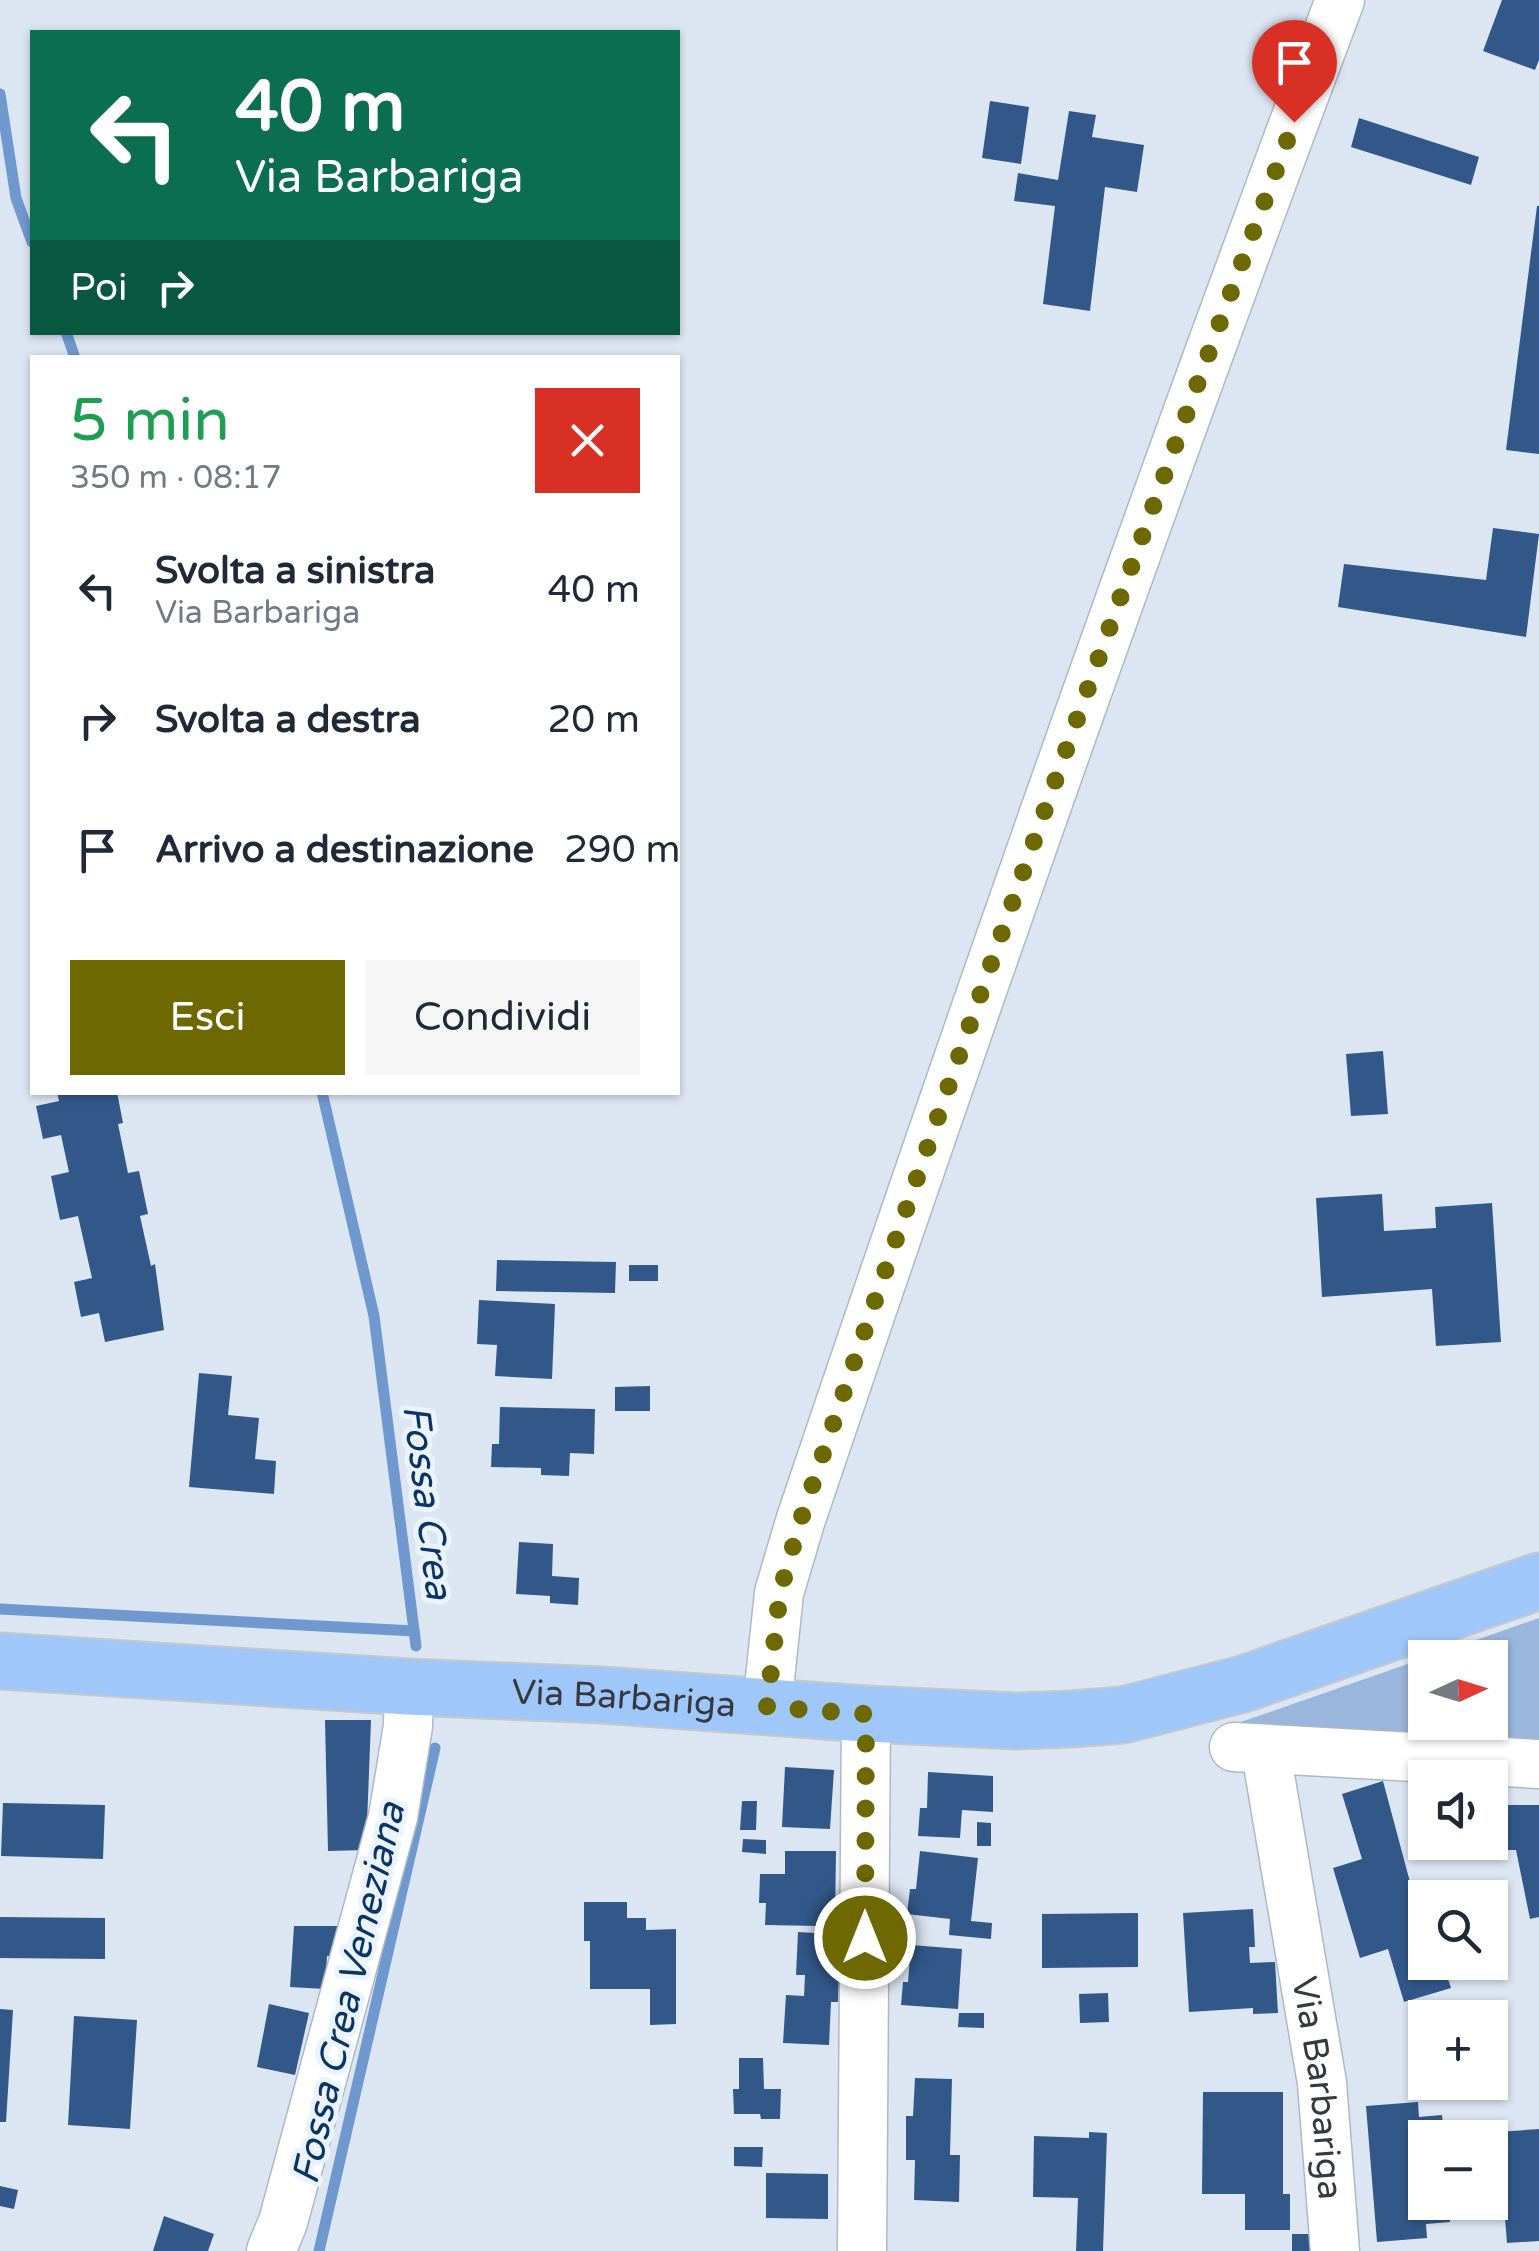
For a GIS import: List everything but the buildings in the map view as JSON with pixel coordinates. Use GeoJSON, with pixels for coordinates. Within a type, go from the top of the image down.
{"type":"FeatureCollection","features":[{"type":"Feature","properties":{"kind":"main road","name":"Via Barbariga"},"geometry":{"type":"LineString","coordinates":[[0,1662],[1016,1722],[1123,1715],[1242,1684],[1535,1585]]}},
{"type":"Feature","properties":{"kind":"street"},"geometry":{"type":"LineString","coordinates":[[767,1707],[780,1592],[800,1522],[997,942],[1340,0]]}},
{"type":"Feature","properties":{"kind":"street"},"geometry":{"type":"LineString","coordinates":[[271,2251],[284,2222],[388,1835],[408,1726],[409,1687]]}},
{"type":"Feature","properties":{"kind":"street"},"geometry":{"type":"LineString","coordinates":[[862,2251],[866,1714]]}},
{"type":"Feature","properties":{"kind":"street","name":"Via Barbariga"},"geometry":{"type":"LineString","coordinates":[[1335,2251],[1322,2082],[1268,1764],[1251,1748],[1539,1764]]}},
{"type":"Feature","properties":{"kind":"shaded area"},"geometry":{"type":"Polygon","coordinates":[[[1539,1618],[1539,1746],[1411,1740],[1508,1740],[1508,1640],[1476,1640],[1539,1618]]]}},
{"type":"Feature","properties":{"kind":"shaded area"},"geometry":{"type":"Polygon","coordinates":[[[1408,1664],[1408,1740],[1261,1733],[1238,1723],[1408,1664]]]}},
{"type":"Feature","properties":{"kind":"waterway","name":"Fossa Crea"},"geometry":{"type":"LineString","coordinates":[[0,94],[16,198],[30,236]]}},
{"type":"Feature","properties":{"kind":"waterway","name":"Fossa Crea"},"geometry":{"type":"LineString","coordinates":[[67,335],[74,355]]}},
{"type":"Feature","properties":{"kind":"waterway","name":"Fossa Crea"},"geometry":{"type":"LineString","coordinates":[[323,1095],[374,1316],[416,1646]]}},
{"type":"Feature","properties":{"kind":"waterway","name":"Fossa Crea"},"geometry":{"type":"LineString","coordinates":[[0,1609],[414,1631]]}},
{"type":"Feature","properties":{"kind":"waterway","name":"Fossa Crea Veneziana"},"geometry":{"type":"LineString","coordinates":[[319,2251],[435,1748]]}},
{"type":"Feature","properties":{"kind":"route"},"geometry":{"type":"LineString","coordinates":[[865,1938],[866,1714],[767,1707],[780,1592],[800,1522],[971,1015],[1294,122]]}}]}
